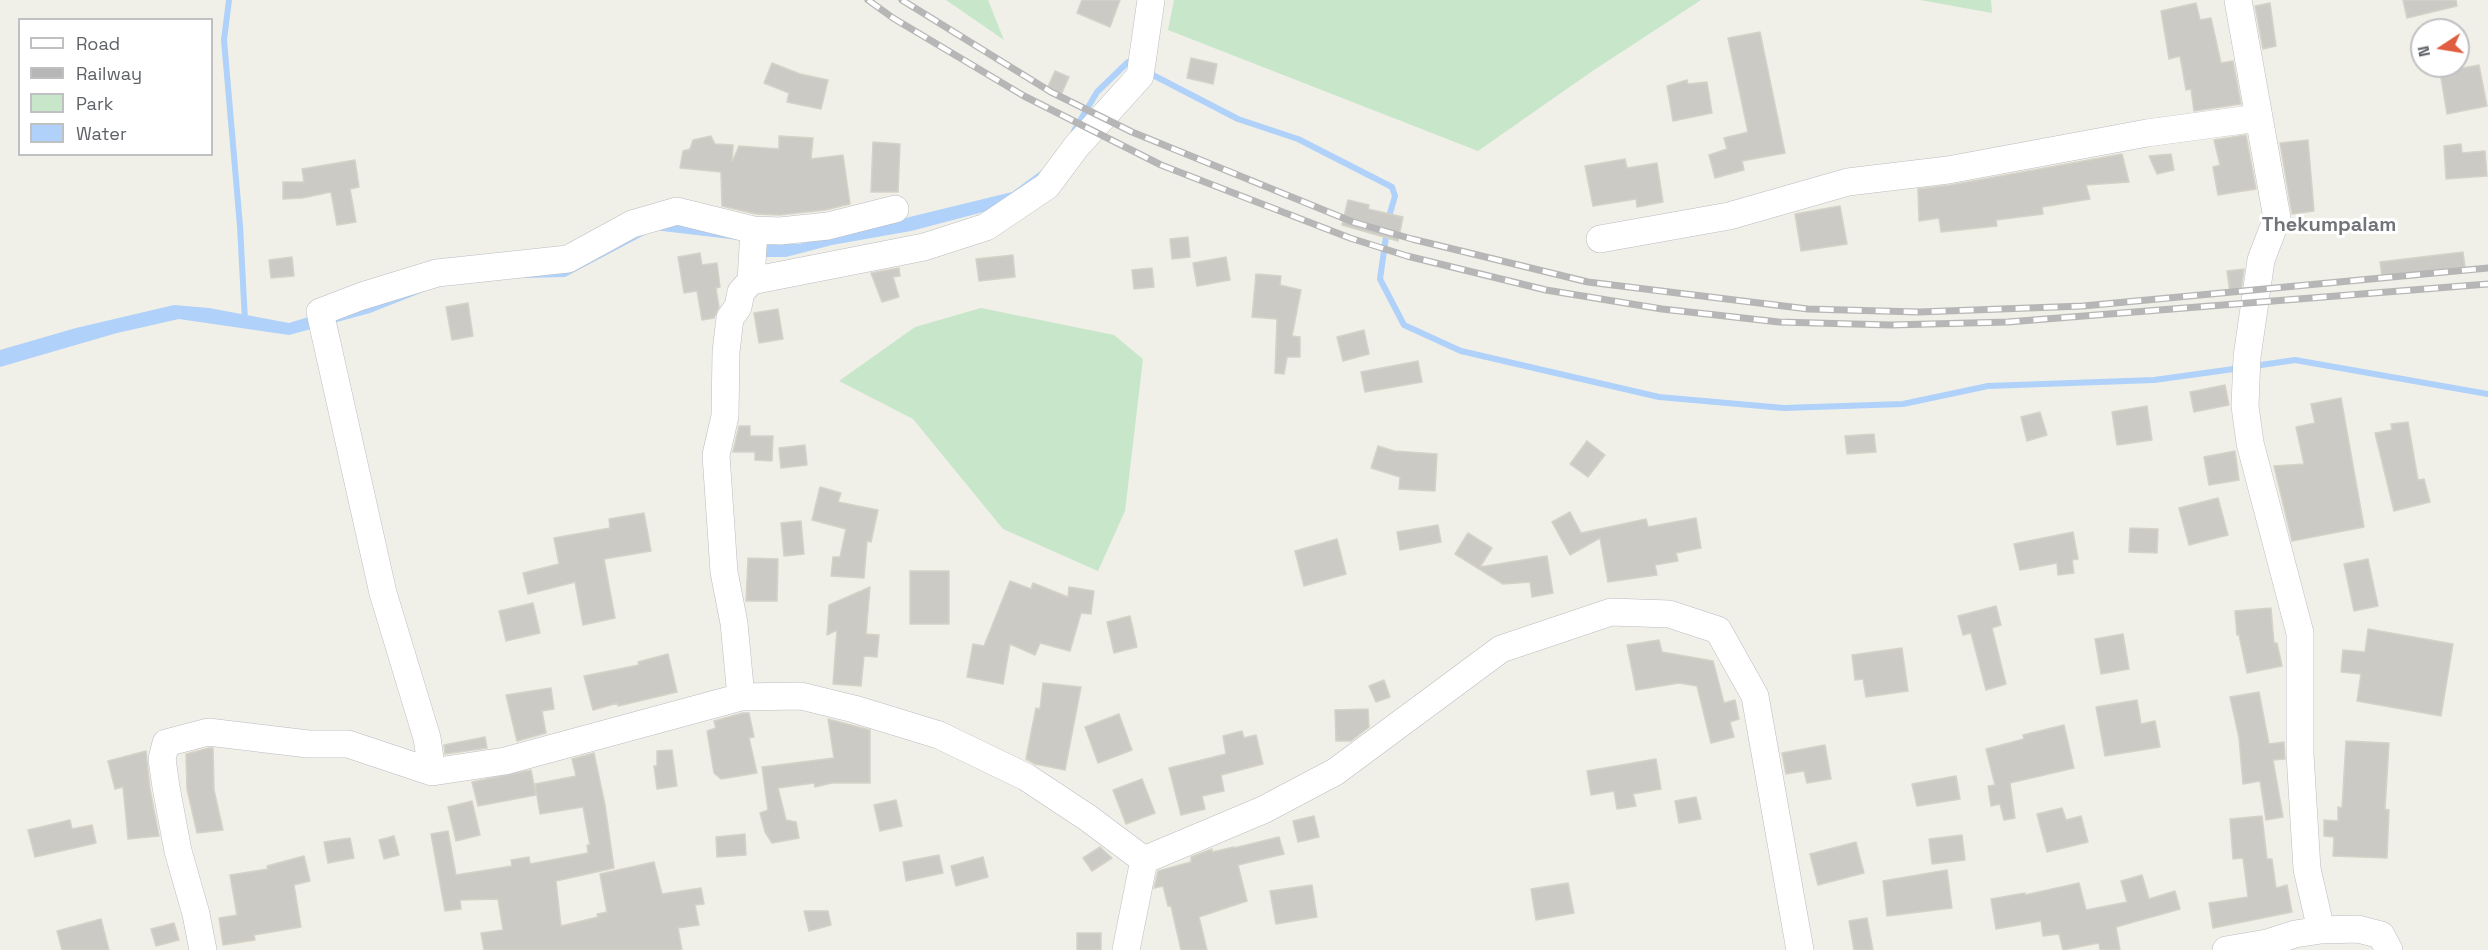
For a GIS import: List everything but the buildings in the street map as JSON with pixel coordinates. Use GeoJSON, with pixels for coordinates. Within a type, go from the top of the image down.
{"type":"FeatureCollection","features":[{"type":"Feature","properties":{"kind":"street"},"geometry":{"type":"LineString","coordinates":[[741,697],[734,623],[724,572],[716,455],[725,416],[726,352],[730,318],[738,307],[741,292],[751,281],[924,247],[986,227],[1047,186],[1076,147],[1140,76],[1151,0]]}},
{"type":"Feature","properties":{"kind":"street"},"geometry":{"type":"LineString","coordinates":[[2238,0],[2277,218],[2261,260],[2245,369],[2245,406],[2250,443],[2300,633],[2300,754],[2307,869],[2321,930]]}},
{"type":"Feature","properties":{"kind":"street"},"geometry":{"type":"LineString","coordinates":[[1600,238],[1728,216],[1848,182],[1948,170],[2147,133],[2258,118]]}},
{"type":"Feature","properties":{"kind":"street"},"geometry":{"type":"LineString","coordinates":[[432,772],[427,738],[383,593],[331,351],[320,312],[362,296],[437,273],[568,259],[632,224],[677,211],[754,230],[780,231],[828,226],[896,209]]}},
{"type":"Feature","properties":{"kind":"street"},"geometry":{"type":"LineString","coordinates":[[751,281],[754,230]]}},
{"type":"Feature","properties":{"kind":"street"},"geometry":{"type":"LineString","coordinates":[[1144,860],[1263,810],[1335,772],[1501,649],[1611,612],[1669,614],[1718,630],[1755,696],[1800,950]]}},
{"type":"Feature","properties":{"kind":"street"},"geometry":{"type":"LineString","coordinates":[[203,950],[165,787],[162,759],[166,743],[208,732],[308,744],[348,744],[432,772],[505,761],[741,697],[801,696],[854,709],[939,735],[1026,777],[1088,818],[1144,860]]}},
{"type":"Feature","properties":{"kind":"street"},"geometry":{"type":"LineString","coordinates":[[1126,950],[1144,860]]}},
{"type":"Feature","properties":{"kind":"street"},"geometry":{"type":"LineString","coordinates":[[2226,950],[2267,943],[2295,934],[2321,930],[2358,929],[2381,935],[2389,950]]}},
{"type":"Feature","properties":{"kind":"green space"},"geometry":{"type":"Polygon","coordinates":[[[946,0],[988,0],[1004,40],[946,0]]]}},
{"type":"Feature","properties":{"kind":"green space"},"geometry":{"type":"Polygon","coordinates":[[[1174,0],[1701,0],[1591,72],[1478,151],[1168,30],[1174,0]]]}},
{"type":"Feature","properties":{"kind":"green space"},"geometry":{"type":"Polygon","coordinates":[[[1920,0],[1991,0],[1992,13],[1920,0]]]}},
{"type":"Feature","properties":{"kind":"green space"},"geometry":{"type":"Polygon","coordinates":[[[981,308],[1114,335],[1143,359],[1125,511],[1098,571],[1003,529],[913,419],[839,381],[915,327],[981,308]]]}},
{"type":"Feature","properties":{"kind":"water"},"geometry":{"type":"Polygon","coordinates":[[[1054,161],[1018,198],[991,210],[911,231],[832,245],[786,257],[765,257],[747,241],[654,230],[565,277],[483,279],[436,287],[370,313],[289,335],[179,319],[117,333],[0,367],[0,350],[76,328],[174,305],[209,308],[289,323],[377,296],[485,272],[649,222],[748,233],[769,244],[799,244],[1012,192],[1054,161]]]}},
{"type":"Feature","properties":{"kind":"waterway"},"geometry":{"type":"LineString","coordinates":[[229,0],[224,40],[240,226],[245,321]]}},
{"type":"Feature","properties":{"kind":"waterway"},"geometry":{"type":"LineString","coordinates":[[1074,131],[1097,92],[1128,62],[1136,66]]}},
{"type":"Feature","properties":{"kind":"waterway"},"geometry":{"type":"LineString","coordinates":[[1147,72],[1238,119],[1298,139],[1392,187],[1395,196],[1388,220]]}},
{"type":"Feature","properties":{"kind":"waterway"},"geometry":{"type":"LineString","coordinates":[[1387,230],[1380,279],[1404,325],[1461,351],[1659,397],[1784,408],[1903,404],[1988,386],[2154,380],[2241,368]]}},
{"type":"Feature","properties":{"kind":"waterway"},"geometry":{"type":"LineString","coordinates":[[2254,366],[2295,360],[2488,394]]}},
{"type":"Feature","properties":{"kind":"railway"},"geometry":{"type":"LineString","coordinates":[[868,0],[893,18],[1024,96],[1161,165],[1350,238],[1407,256],[1546,290],[1662,309],[1779,322],[1891,325],[2008,322],[2488,284]]}},
{"type":"Feature","properties":{"kind":"railway"},"geometry":{"type":"LineString","coordinates":[[902,0],[1051,92],[1132,132],[1353,222],[1412,239],[1588,282],[1808,309],[1919,312],[2083,306],[2488,268]]}},
{"type":"Feature","properties":{"kind":"district","name":"Thekumpalam"},"geometry":{"type":"Point","coordinates":[2329,226]}}]}
